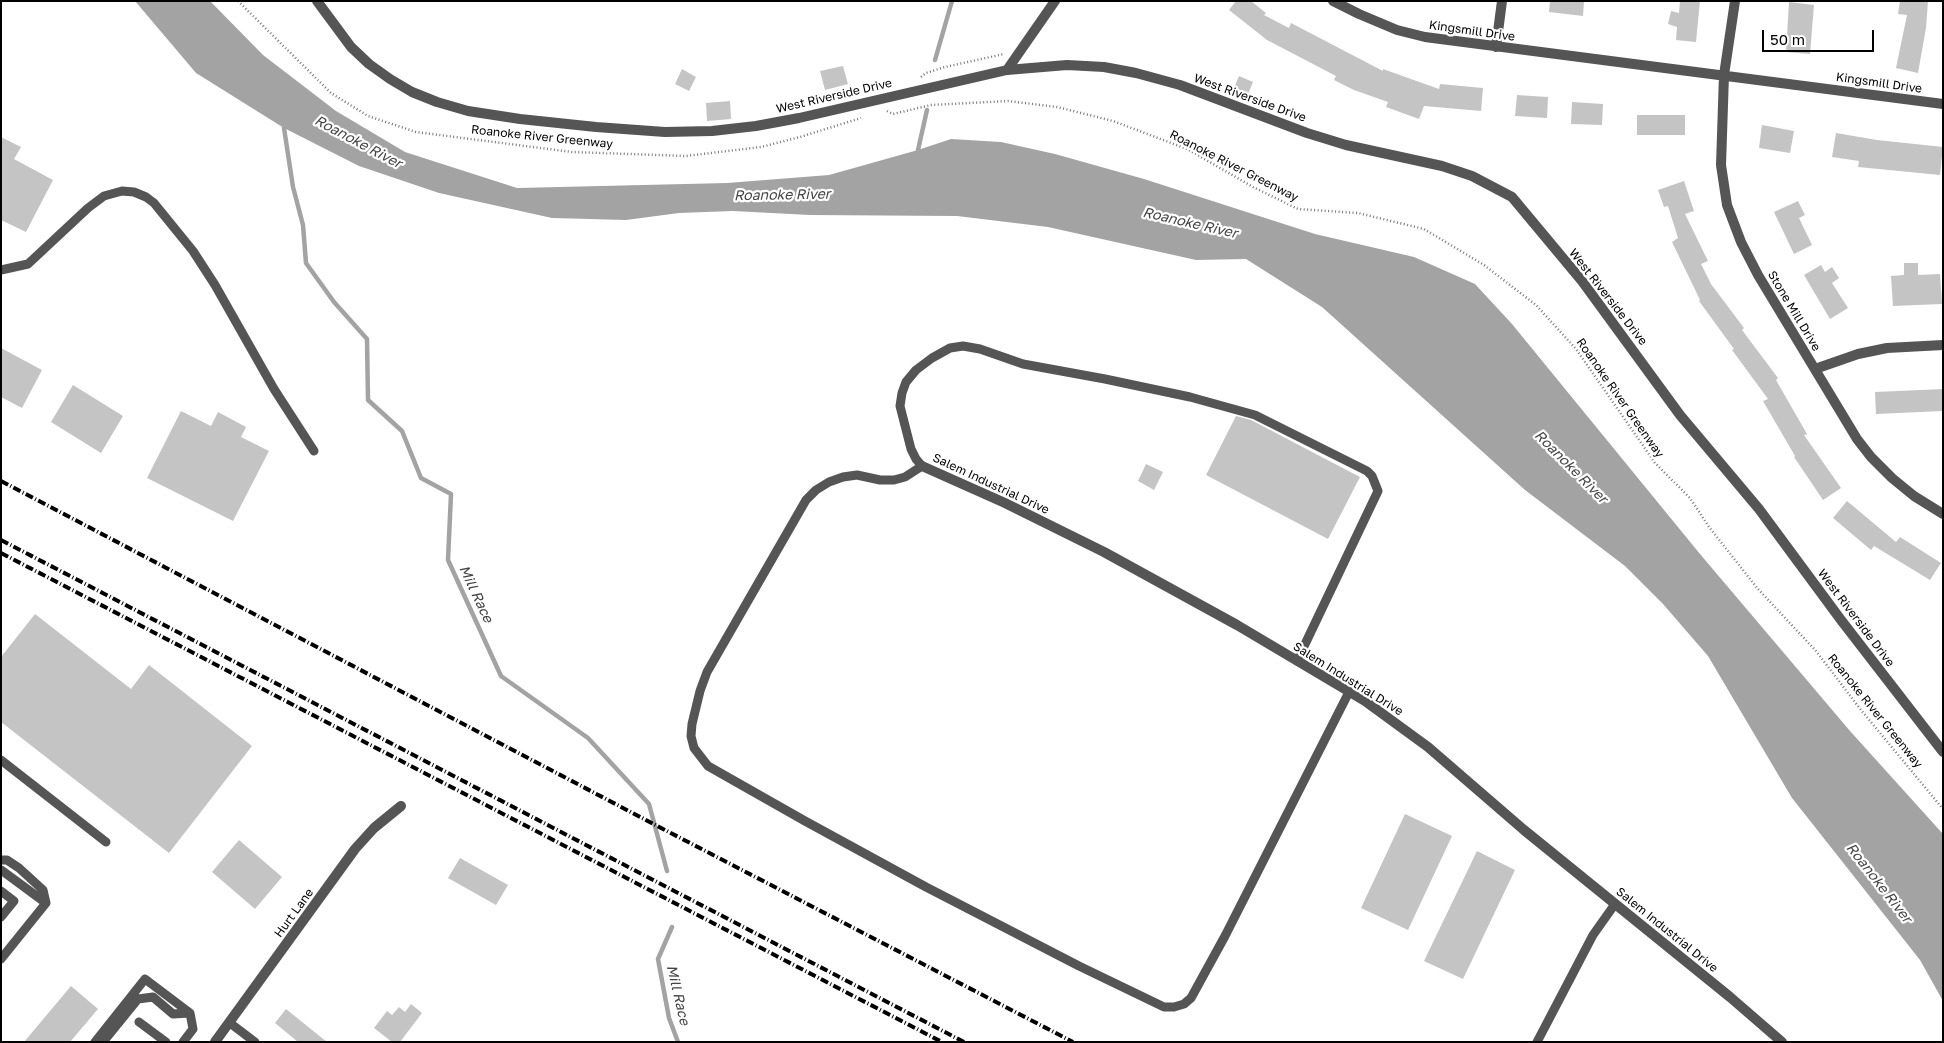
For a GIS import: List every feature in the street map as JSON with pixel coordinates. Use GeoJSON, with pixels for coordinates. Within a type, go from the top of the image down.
{"type":"FeatureCollection","features":[{"type":"Feature","properties":{"kind":"street","name":"West Riverside Drive"},"geometry":{"type":"LineString","coordinates":[[317,1],[351,47],[369,64],[397,84],[437,102],[468,111],[520,119],[646,131],[712,131],[756,126],[799,118],[1007,70],[1067,64],[1136,73],[1180,85],[1308,133],[1346,145],[1442,166],[1472,176],[1512,196],[1587,287],[1680,414],[1759,509],[1841,620],[1943,752]]}},
{"type":"Feature","properties":{"kind":"street"},"geometry":{"type":"LineString","coordinates":[[1007,70],[1054,1]]}},
{"type":"Feature","properties":{"kind":"street","name":"Kingsmill Drive"},"geometry":{"type":"LineString","coordinates":[[1333,1],[1397,30],[1425,37],[1943,104]]}},
{"type":"Feature","properties":{"kind":"street"},"geometry":{"type":"LineString","coordinates":[[1496,47],[1502,1]]}},
{"type":"Feature","properties":{"kind":"street","name":"Stone Mill Drive"},"geometry":{"type":"LineString","coordinates":[[1734,1],[1724,75],[1721,164],[1726,204],[1741,242],[1758,274],[1856,438],[1892,478],[1914,496],[1943,514]]}},
{"type":"Feature","properties":{"kind":"street"},"geometry":{"type":"LineString","coordinates":[[1815,369],[1858,354],[1888,348],[1943,346]]}},
{"type":"Feature","properties":{"kind":"street","name":"Salem Industrial Drive"},"geometry":{"type":"LineString","coordinates":[[922,466],[1005,503],[1104,552],[1237,625],[1349,692],[1428,747],[1524,830],[1782,1042]]}},
{"type":"Feature","properties":{"kind":"street","name":"Hurt Lane"},"geometry":{"type":"LineString","coordinates":[[215,1042],[356,848],[374,828],[401,806]]}},
{"type":"Feature","properties":{"kind":"lane"},"geometry":{"type":"LineString","coordinates":[[1,270],[28,264],[104,196],[122,192],[134,192],[146,197],[154,203],[193,251],[215,285],[274,389],[314,451]]}},
{"type":"Feature","properties":{"kind":"lane"},"geometry":{"type":"LineString","coordinates":[[1297,661],[1378,491],[1372,476],[1367,471],[1255,415],[1190,397],[1105,378],[1023,364],[980,349],[963,346],[950,348],[932,358],[916,370],[906,382],[900,406],[911,449],[922,466],[894,480],[880,480],[857,475],[842,477],[816,490],[806,500],[708,672],[696,708],[691,736],[694,748],[708,766],[926,887],[1079,966],[1164,1007],[1174,1007],[1184,1004],[1191,998],[1225,936],[1349,692]]}},
{"type":"Feature","properties":{"kind":"lane"},"geometry":{"type":"LineString","coordinates":[[1,760],[106,842]]}},
{"type":"Feature","properties":{"kind":"lane"},"geometry":{"type":"LineString","coordinates":[[1,860],[7,860],[19,868],[43,890],[46,903]]}},
{"type":"Feature","properties":{"kind":"lane"},"geometry":{"type":"LineString","coordinates":[[1,870],[46,903]]}},
{"type":"Feature","properties":{"kind":"lane"},"geometry":{"type":"LineString","coordinates":[[1,891],[14,901],[1,916]]}},
{"type":"Feature","properties":{"kind":"lane"},"geometry":{"type":"LineString","coordinates":[[1,959],[46,903]]}},
{"type":"Feature","properties":{"kind":"lane"},"geometry":{"type":"LineString","coordinates":[[1537,1042],[1589,942],[1615,904]]}},
{"type":"Feature","properties":{"kind":"lane"},"geometry":{"type":"LineString","coordinates":[[95,1042],[144,979],[190,1013],[193,1029],[183,1042]]}},
{"type":"Feature","properties":{"kind":"lane"},"geometry":{"type":"LineString","coordinates":[[103,1042],[138,999],[153,998],[173,1014],[190,1013]]}},
{"type":"Feature","properties":{"kind":"lane"},"geometry":{"type":"LineString","coordinates":[[140,1022],[166,1042]]}},
{"type":"Feature","properties":{"kind":"lane"},"geometry":{"type":"LineString","coordinates":[[230,1023],[255,1042]]}},
{"type":"Feature","properties":{"kind":"path","name":"Roanoke River Greenway"},"geometry":{"type":"LineString","coordinates":[[238,1],[331,93],[368,116],[416,132],[572,152],[686,156],[761,147],[800,137],[862,117]]}},
{"type":"Feature","properties":{"kind":"path"},"geometry":{"type":"LineString","coordinates":[[913,91],[918,80],[926,72],[1001,54],[1017,55]]}},
{"type":"Feature","properties":{"kind":"path","name":"Roanoke River Greenway"},"geometry":{"type":"LineString","coordinates":[[887,111],[893,114],[938,105],[1008,101],[1056,108],[1113,121],[1187,149],[1253,187],[1298,209],[1358,213],[1424,229],[1484,265],[1536,305],[1576,349],[1655,463],[1690,498],[1709,527],[1758,589],[1816,651],[1861,710],[1943,809]]}},
{"type":"Feature","properties":{"kind":"path","name":"Roanoke River Greenway"},"geometry":{"type":"LineString","coordinates":[[882,112],[896,108]]}},
{"type":"Feature","properties":{"kind":"water","name":"Roanoke River"},"geometry":{"type":"Polygon","coordinates":[[[135,1],[210,1],[263,55],[336,111],[405,152],[517,188],[727,183],[829,175],[951,139],[1001,142],[1055,154],[1144,179],[1315,234],[1414,257],[1475,284],[1512,324],[1700,554],[1850,731],[1943,834],[1943,1001],[1920,960],[1792,798],[1708,656],[1663,604],[1625,566],[1525,490],[1322,307],[1246,259],[1196,260],[1048,227],[957,216],[810,215],[733,211],[679,213],[626,220],[552,218],[439,193],[359,166],[284,128],[196,73],[135,1]]]}},
{"type":"Feature","properties":{"kind":"building"},"geometry":{"type":"Polygon","coordinates":[[[1236,1],[1251,1],[1266,13],[1264,15],[1289,28],[1291,23],[1383,71],[1383,69],[1439,89],[1440,84],[1483,88],[1481,111],[1424,106],[1419,119],[1386,107],[1388,102],[1354,90],[1334,80],[1336,76],[1267,40],[1229,10],[1236,1]]]}},
{"type":"Feature","properties":{"kind":"building"},"geometry":{"type":"Polygon","coordinates":[[[1550,1],[1584,1],[1583,16],[1549,12],[1550,1]]]}},
{"type":"Feature","properties":{"kind":"building"},"geometry":{"type":"Polygon","coordinates":[[[1680,1],[1700,1],[1696,42],[1676,40],[1677,27],[1668,24],[1671,11],[1679,13],[1680,1]]]}},
{"type":"Feature","properties":{"kind":"building"},"geometry":{"type":"Polygon","coordinates":[[[1900,1],[1928,1],[1926,28],[1918,73],[1896,68],[1907,15],[1898,14],[1900,1]]]}},
{"type":"Feature","properties":{"kind":"building"},"geometry":{"type":"Polygon","coordinates":[[[1789,2],[1814,5],[1810,54],[1786,52],[1789,2]]]}},
{"type":"Feature","properties":{"kind":"building"},"geometry":{"type":"Polygon","coordinates":[[[843,66],[848,84],[825,90],[820,71],[843,66]]]}},
{"type":"Feature","properties":{"kind":"building"},"geometry":{"type":"Polygon","coordinates":[[[682,69],[696,77],[689,91],[675,84],[682,69]]]}},
{"type":"Feature","properties":{"kind":"building"},"geometry":{"type":"Polygon","coordinates":[[[1239,76],[1253,82],[1248,94],[1234,88],[1239,76]]]}},
{"type":"Feature","properties":{"kind":"building"},"geometry":{"type":"Polygon","coordinates":[[[1517,95],[1548,97],[1547,118],[1515,116],[1517,95]]]}},
{"type":"Feature","properties":{"kind":"building"},"geometry":{"type":"Polygon","coordinates":[[[730,101],[731,119],[707,121],[706,103],[730,101]]]}},
{"type":"Feature","properties":{"kind":"building"},"geometry":{"type":"Polygon","coordinates":[[[1572,102],[1603,104],[1602,125],[1571,124],[1572,102]]]}},
{"type":"Feature","properties":{"kind":"building"},"geometry":{"type":"Polygon","coordinates":[[[1637,115],[1685,115],[1685,135],[1637,135],[1637,115]]]}},
{"type":"Feature","properties":{"kind":"building"},"geometry":{"type":"Polygon","coordinates":[[[1762,125],[1794,131],[1790,153],[1759,148],[1762,125]]]}},
{"type":"Feature","properties":{"kind":"building"},"geometry":{"type":"Polygon","coordinates":[[[1836,133],[1877,140],[1943,147],[1940,175],[1858,167],[1859,161],[1832,157],[1836,133]]]}},
{"type":"Feature","properties":{"kind":"building"},"geometry":{"type":"Polygon","coordinates":[[[1,137],[21,147],[14,159],[53,180],[26,232],[1,220],[1,137]]]}},
{"type":"Feature","properties":{"kind":"building"},"geometry":{"type":"Polygon","coordinates":[[[1684,181],[1694,211],[1685,214],[1708,261],[1701,264],[1711,284],[1778,378],[1776,380],[1807,434],[1804,435],[1841,488],[1823,500],[1794,457],[1763,401],[1768,399],[1699,301],[1672,242],[1678,238],[1668,206],[1664,207],[1658,190],[1684,181]]]}},
{"type":"Feature","properties":{"kind":"building"},"geometry":{"type":"Polygon","coordinates":[[[1798,201],[1805,215],[1799,218],[1812,245],[1794,254],[1774,212],[1798,201]]]}},
{"type":"Feature","properties":{"kind":"building"},"geometry":{"type":"Polygon","coordinates":[[[1904,263],[1918,263],[1918,275],[1940,274],[1942,304],[1893,306],[1891,276],[1904,275],[1904,263]]]}},
{"type":"Feature","properties":{"kind":"building"},"geometry":{"type":"Polygon","coordinates":[[[1821,265],[1825,272],[1832,267],[1839,278],[1832,283],[1848,308],[1830,319],[1804,275],[1821,265]]]}},
{"type":"Feature","properties":{"kind":"building"},"geometry":{"type":"Polygon","coordinates":[[[1,348],[42,370],[22,408],[1,397],[1,348]]]}},
{"type":"Feature","properties":{"kind":"building"},"geometry":{"type":"Polygon","coordinates":[[[73,385],[123,416],[101,453],[51,422],[73,385]]]}},
{"type":"Feature","properties":{"kind":"building"},"geometry":{"type":"Polygon","coordinates":[[[1943,389],[1943,411],[1876,414],[1875,392],[1943,389]]]}},
{"type":"Feature","properties":{"kind":"building"},"geometry":{"type":"Polygon","coordinates":[[[181,411],[211,426],[218,412],[246,427],[241,437],[269,451],[233,521],[147,478],[181,411]]]}},
{"type":"Feature","properties":{"kind":"building"},"geometry":{"type":"Polygon","coordinates":[[[1236,416],[1251,420],[1360,477],[1328,539],[1206,475],[1236,416]]]}},
{"type":"Feature","properties":{"kind":"building"},"geometry":{"type":"Polygon","coordinates":[[[1146,464],[1163,472],[1154,490],[1138,481],[1146,464]]]}},
{"type":"Feature","properties":{"kind":"building"},"geometry":{"type":"Polygon","coordinates":[[[1847,501],[1896,542],[1900,537],[1941,563],[1930,580],[1874,546],[1871,550],[1833,518],[1847,501]]]}},
{"type":"Feature","properties":{"kind":"building"},"geometry":{"type":"Polygon","coordinates":[[[35,614],[131,689],[149,665],[252,746],[169,853],[1,722],[1,657],[35,614]]]}},
{"type":"Feature","properties":{"kind":"building"},"geometry":{"type":"Polygon","coordinates":[[[1405,814],[1452,836],[1408,930],[1361,908],[1405,814]]]}},
{"type":"Feature","properties":{"kind":"building"},"geometry":{"type":"Polygon","coordinates":[[[239,840],[282,877],[255,909],[212,872],[239,840]]]}},
{"type":"Feature","properties":{"kind":"building"},"geometry":{"type":"Polygon","coordinates":[[[1477,851],[1515,870],[1463,979],[1424,961],[1477,851]]]}},
{"type":"Feature","properties":{"kind":"building"},"geometry":{"type":"Polygon","coordinates":[[[460,858],[508,885],[496,905],[448,878],[460,858]]]}},
{"type":"Feature","properties":{"kind":"building"},"geometry":{"type":"Polygon","coordinates":[[[71,986],[98,1009],[70,1042],[24,1042],[71,986]]]}},
{"type":"Feature","properties":{"kind":"building"},"geometry":{"type":"Polygon","coordinates":[[[411,1004],[422,1013],[400,1042],[392,1042],[374,1028],[387,1011],[392,1015],[399,1007],[405,1012],[411,1004]]]}},
{"type":"Feature","properties":{"kind":"building"},"geometry":{"type":"Polygon","coordinates":[[[286,1009],[327,1042],[298,1042],[275,1023],[286,1009]]]}},
{"type":"Feature","properties":{"kind":"waterway"},"geometry":{"type":"LineString","coordinates":[[935,60],[952,1]]}},
{"type":"Feature","properties":{"kind":"waterway"},"geometry":{"type":"LineString","coordinates":[[920,154],[918,150],[927,110]]}},
{"type":"Feature","properties":{"kind":"waterway","name":"Mill Race"},"geometry":{"type":"LineString","coordinates":[[288,123],[284,128],[293,187],[303,225],[306,263],[334,302],[367,339],[368,400],[402,431],[421,478],[451,494],[448,560],[501,676],[588,738],[649,804],[667,871]]}},
{"type":"Feature","properties":{"kind":"waterway","name":"Mill Race"},"geometry":{"type":"LineString","coordinates":[[672,927],[658,959],[669,1018],[678,1042]]}},
{"type":"Feature","properties":{"kind":"railway"},"geometry":{"type":"LineString","coordinates":[[1,481],[1073,1042]]}},
{"type":"Feature","properties":{"kind":"railway"},"geometry":{"type":"LineString","coordinates":[[1,540],[964,1042]]}},
{"type":"Feature","properties":{"kind":"railway"},"geometry":{"type":"LineString","coordinates":[[1,553],[942,1042]]}}]}
